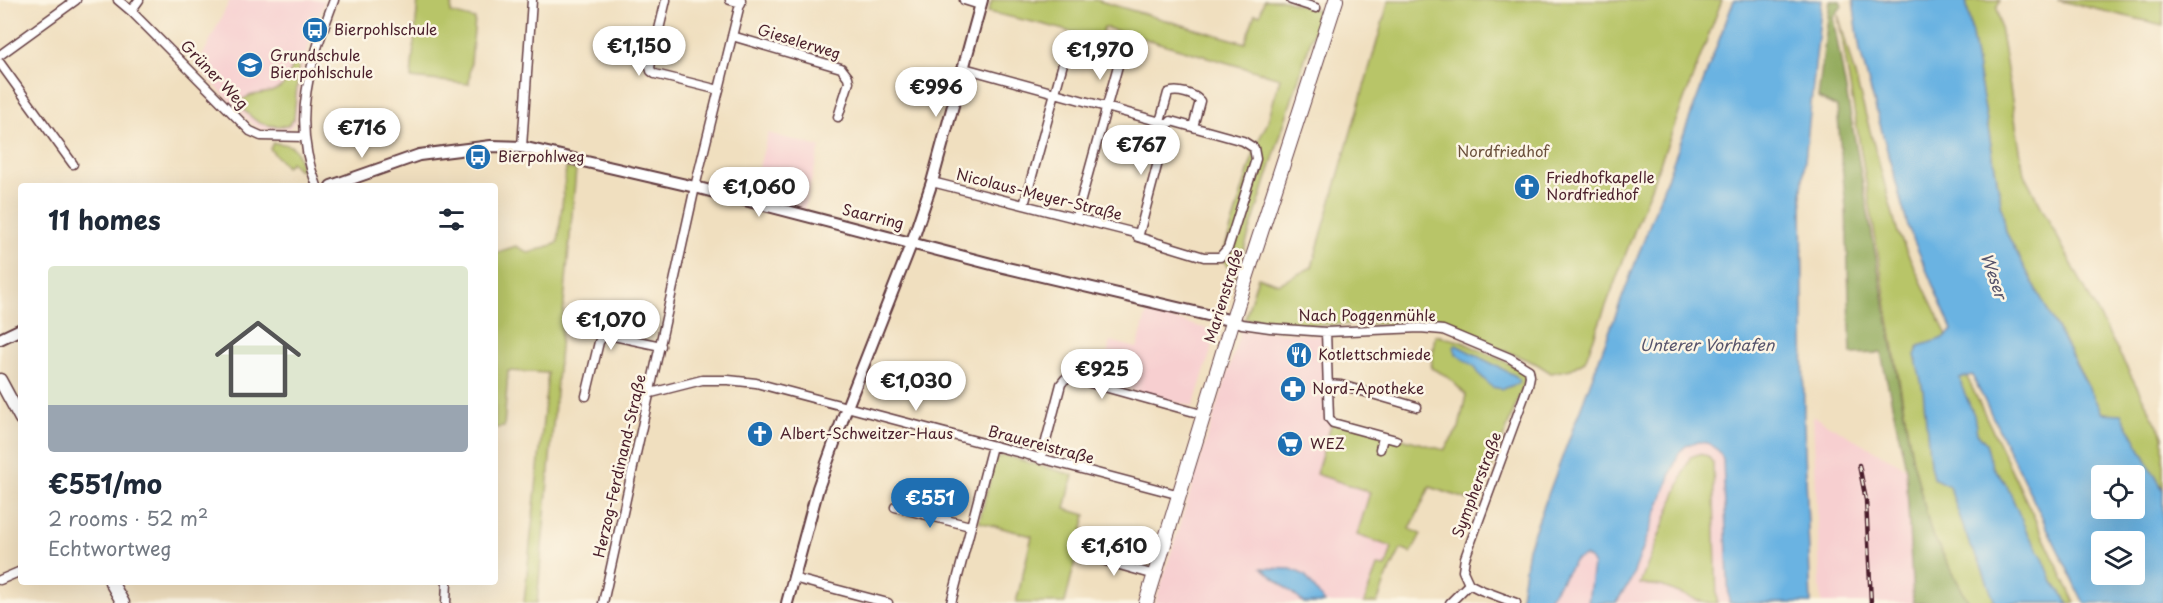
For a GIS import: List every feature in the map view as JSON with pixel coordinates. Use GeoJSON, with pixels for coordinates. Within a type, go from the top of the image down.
{"type":"FeatureCollection","features":[{"type":"Feature","properties":{"kind":"main road","name":"Marienstraße"},"geometry":{"type":"LineString","coordinates":[[1146,603],[1336,0]]}},
{"type":"Feature","properties":{"kind":"main road"},"geometry":{"type":"LineString","coordinates":[[0,380],[18,414]]}},
{"type":"Feature","properties":{"kind":"main road"},"geometry":{"type":"LineString","coordinates":[[113,585],[123,603]]}},
{"type":"Feature","properties":{"kind":"street"},"geometry":{"type":"LineString","coordinates":[[0,55],[76,0]]}},
{"type":"Feature","properties":{"kind":"street","name":"Grüner Weg"},"geometry":{"type":"LineString","coordinates":[[118,0],[250,131],[261,135],[305,137]]}},
{"type":"Feature","properties":{"kind":"street"},"geometry":{"type":"LineString","coordinates":[[131,11],[139,0]]}},
{"type":"Feature","properties":{"kind":"street"},"geometry":{"type":"LineString","coordinates":[[316,183],[305,137],[305,103],[309,72],[333,0]]}},
{"type":"Feature","properties":{"kind":"street"},"geometry":{"type":"LineString","coordinates":[[522,147],[532,0]]}},
{"type":"Feature","properties":{"kind":"street"},"geometry":{"type":"LineString","coordinates":[[666,0],[650,67],[651,71],[655,74],[719,90]]}},
{"type":"Feature","properties":{"kind":"street","name":"Herzog-Ferdinand-Straße"},"geometry":{"type":"LineString","coordinates":[[603,603],[695,187],[741,1],[730,0]]}},
{"type":"Feature","properties":{"kind":"street"},"geometry":{"type":"LineString","coordinates":[[787,603],[818,488],[847,407],[912,242],[932,182],[981,2],[964,0]]}},
{"type":"Feature","properties":{"kind":"street"},"geometry":{"type":"LineString","coordinates":[[1291,0],[1317,8]]}},
{"type":"Feature","properties":{"kind":"street","name":"Gieselerweg"},"geometry":{"type":"LineString","coordinates":[[732,36],[841,68],[849,82],[838,117]]}},
{"type":"Feature","properties":{"kind":"street"},"geometry":{"type":"LineString","coordinates":[[1024,205],[1064,60]]}},
{"type":"Feature","properties":{"kind":"street"},"geometry":{"type":"LineString","coordinates":[[1076,218],[1119,62]]}},
{"type":"Feature","properties":{"kind":"street"},"geometry":{"type":"LineString","coordinates":[[0,63],[73,164]]}},
{"type":"Feature","properties":{"kind":"street"},"geometry":{"type":"LineString","coordinates":[[964,68],[1164,123],[1171,121],[1193,127],[1200,101],[1195,96],[1176,91],[1168,93],[1166,97],[1164,123],[1139,234]]}},
{"type":"Feature","properties":{"kind":"street","name":"Nicolaus-Meyer-Straße"},"geometry":{"type":"LineString","coordinates":[[932,182],[1139,234],[1138,237],[1210,258],[1220,257],[1228,248],[1257,153],[1249,143],[1193,127]]}},
{"type":"Feature","properties":{"kind":"street","name":"Saarring"},"geometry":{"type":"LineString","coordinates":[[340,183],[419,155],[491,146],[522,147],[695,187],[1014,270],[1233,321]]}},
{"type":"Feature","properties":{"kind":"street","name":"Nach Poggenmühle"},"geometry":{"type":"LineString","coordinates":[[1233,321],[1270,328],[1326,332],[1420,328],[1443,330],[1510,357],[1529,370]]}},
{"type":"Feature","properties":{"kind":"street"},"geometry":{"type":"LineString","coordinates":[[0,339],[18,330]]}},
{"type":"Feature","properties":{"kind":"street"},"geometry":{"type":"LineString","coordinates":[[1326,332],[1329,418],[1333,423],[1396,440]]}},
{"type":"Feature","properties":{"kind":"street"},"geometry":{"type":"LineString","coordinates":[[586,396],[599,342],[603,336],[609,334],[661,346]]}},
{"type":"Feature","properties":{"kind":"street","name":"Sympherstraße"},"geometry":{"type":"LineString","coordinates":[[1469,584],[1463,571],[1465,558],[1528,386],[1529,370]]}},
{"type":"Feature","properties":{"kind":"street"},"geometry":{"type":"LineString","coordinates":[[1041,460],[1061,384],[1065,379],[1072,378],[1205,415]]}},
{"type":"Feature","properties":{"kind":"street","name":"Brauereistraße"},"geometry":{"type":"LineString","coordinates":[[651,393],[702,380],[756,383],[1180,495]]}},
{"type":"Feature","properties":{"kind":"street"},"geometry":{"type":"LineString","coordinates":[[1328,384],[1341,385],[1417,407]]}},
{"type":"Feature","properties":{"kind":"street"},"geometry":{"type":"LineString","coordinates":[[1380,449],[1383,438]]}},
{"type":"Feature","properties":{"kind":"street"},"geometry":{"type":"LineString","coordinates":[[951,603],[992,446]]}},
{"type":"Feature","properties":{"kind":"street"},"geometry":{"type":"LineString","coordinates":[[895,507],[970,526]]}},
{"type":"Feature","properties":{"kind":"street"},"geometry":{"type":"LineString","coordinates":[[1081,554],[1155,575]]}},
{"type":"Feature","properties":{"kind":"street"},"geometry":{"type":"LineString","coordinates":[[0,580],[18,572]]}},
{"type":"Feature","properties":{"kind":"street"},"geometry":{"type":"LineString","coordinates":[[793,578],[888,603]]}},
{"type":"Feature","properties":{"kind":"street"},"geometry":{"type":"LineString","coordinates":[[1450,603],[1469,584],[1513,602]]}},
{"type":"Feature","properties":{"kind":"street"},"geometry":{"type":"LineString","coordinates":[[447,585],[447,603]]}},
{"type":"Feature","properties":{"kind":"shaded area","name":"Grundschule Bierpohlschule"},"geometry":{"type":"Polygon","coordinates":[[[230,0],[325,0],[303,62],[297,120],[289,129],[261,130],[250,122],[197,67],[230,0]]]}},
{"type":"Feature","properties":{"kind":"shaded area"},"geometry":{"type":"Polygon","coordinates":[[[768,133],[820,147],[804,210],[751,197],[768,133]]]}},
{"type":"Feature","properties":{"kind":"shaded area"},"geometry":{"type":"Polygon","coordinates":[[[1147,312],[1215,331],[1216,335],[1193,407],[1101,382],[1110,341],[1137,348],[1147,312]]]}},
{"type":"Feature","properties":{"kind":"shaded area"},"geometry":{"type":"Polygon","coordinates":[[[1241,330],[1330,336],[1333,419],[1370,491],[1392,547],[1386,568],[1377,566],[1364,603],[1155,603],[1241,330]]]}},
{"type":"Feature","properties":{"kind":"shaded area"},"geometry":{"type":"Polygon","coordinates":[[[1813,416],[1906,468],[1913,603],[1821,603],[1813,416]]]}},
{"type":"Feature","properties":{"kind":"shaded area"},"geometry":{"type":"Polygon","coordinates":[[[1707,442],[1715,447],[1723,460],[1729,603],[1616,603],[1631,580],[1678,455],[1686,445],[1707,442]]]}},
{"type":"Feature","properties":{"kind":"shaded area"},"geometry":{"type":"Polygon","coordinates":[[[1585,556],[1593,564],[1588,603],[1546,603],[1575,560],[1585,556]]]}},
{"type":"Feature","properties":{"kind":"green space"},"geometry":{"type":"Polygon","coordinates":[[[418,0],[452,0],[451,13],[475,19],[469,84],[411,78],[418,0]]]}},
{"type":"Feature","properties":{"kind":"green space"},"geometry":{"type":"Polygon","coordinates":[[[992,0],[1096,0],[1245,43],[1255,14],[1260,15],[1264,0],[1284,0],[1320,11],[1235,278],[1222,258],[1256,145],[1267,124],[1280,78],[1104,27],[1099,40],[988,12],[992,0]]]}},
{"type":"Feature","properties":{"kind":"green space","name":"Nordfriedhof"},"geometry":{"type":"Polygon","coordinates":[[[1389,0],[1722,0],[1585,361],[1571,369],[1551,373],[1537,364],[1446,326],[1433,323],[1305,325],[1245,319],[1258,277],[1279,284],[1312,267],[1389,0]]]}},
{"type":"Feature","properties":{"kind":"green space"},"geometry":{"type":"Polygon","coordinates":[[[1830,0],[1840,0],[1842,6],[1833,18],[1912,457],[1931,532],[1969,603],[1913,603],[1906,468],[1881,353],[1851,354],[1846,209],[1837,107],[1818,98],[1830,0]]]}},
{"type":"Feature","properties":{"kind":"green space"},"geometry":{"type":"Polygon","coordinates":[[[1966,0],[2000,0],[1997,8],[2024,174],[2163,436],[2163,490],[2121,415],[2102,413],[2006,232],[1966,0]]]}},
{"type":"Feature","properties":{"kind":"green space"},"geometry":{"type":"Polygon","coordinates":[[[2057,0],[2163,0],[2163,25],[2057,0]]]}},
{"type":"Feature","properties":{"kind":"green space"},"geometry":{"type":"Polygon","coordinates":[[[1838,14],[1898,233],[2075,603],[1969,603],[1931,532],[1912,457],[1838,14]]]}},
{"type":"Feature","properties":{"kind":"green space"},"geometry":{"type":"Polygon","coordinates":[[[294,63],[299,64],[294,119],[287,126],[270,126],[249,116],[238,104],[248,97],[278,89],[285,83],[294,63]]]}},
{"type":"Feature","properties":{"kind":"green space"},"geometry":{"type":"Polygon","coordinates":[[[273,143],[286,144],[294,148],[300,161],[300,171],[291,162],[286,167],[270,149],[273,143]]]}},
{"type":"Feature","properties":{"kind":"green space"},"geometry":{"type":"Polygon","coordinates":[[[566,168],[576,170],[537,603],[524,603],[548,373],[508,371],[504,427],[498,428],[498,252],[516,246],[529,253],[558,243],[566,168]]]}},
{"type":"Feature","properties":{"kind":"green space"},"geometry":{"type":"Polygon","coordinates":[[[1435,335],[1460,341],[1525,371],[1527,376],[1478,503],[1430,487],[1410,529],[1421,534],[1411,553],[1401,549],[1377,603],[1364,603],[1377,566],[1386,567],[1392,547],[1357,535],[1370,492],[1316,474],[1333,419],[1444,450],[1459,428],[1466,395],[1447,376],[1431,368],[1435,335]]]}},
{"type":"Feature","properties":{"kind":"green space"},"geometry":{"type":"Polygon","coordinates":[[[1699,454],[1708,456],[1713,463],[1717,603],[1705,603],[1661,586],[1640,584],[1690,457],[1699,454]]]}},
{"type":"Feature","properties":{"kind":"green space"},"geometry":{"type":"Polygon","coordinates":[[[1003,455],[1073,475],[1065,509],[1086,515],[1065,603],[1016,603],[1032,536],[979,522],[995,460],[1003,455]]]}},
{"type":"Feature","properties":{"kind":"water","name":"Unterer Vorhafen"},"geometry":{"type":"Polygon","coordinates":[[[1734,0],[1822,0],[1802,189],[1804,425],[1811,603],[1729,603],[1723,460],[1720,453],[1709,444],[1696,442],[1689,444],[1678,455],[1631,580],[1616,603],[1588,603],[1593,564],[1585,556],[1575,560],[1546,603],[1520,603],[1528,548],[1734,0]]]}},
{"type":"Feature","properties":{"kind":"water","name":"Weser"},"geometry":{"type":"Polygon","coordinates":[[[1853,0],[1966,0],[2006,232],[2102,413],[2121,414],[2163,490],[2163,603],[2084,603],[1972,375],[1960,378],[1974,415],[1977,433],[1986,443],[1992,466],[2007,486],[2027,532],[2042,556],[2053,582],[2069,603],[1995,603],[1979,560],[1970,546],[1949,486],[1933,478],[1923,390],[1915,355],[1919,346],[1941,339],[1952,330],[1908,227],[1860,51],[1853,0]]]}},
{"type":"Feature","properties":{"kind":"water"},"geometry":{"type":"Polygon","coordinates":[[[1456,345],[1516,376],[1519,381],[1517,384],[1502,389],[1492,387],[1475,367],[1456,354],[1454,347],[1456,345]]]}},
{"type":"Feature","properties":{"kind":"water"},"geometry":{"type":"Polygon","coordinates":[[[1262,568],[1291,569],[1305,575],[1325,603],[1304,603],[1262,568]]]}},
{"type":"Feature","properties":{"kind":"railway"},"geometry":{"type":"LineString","coordinates":[[1859,465],[1866,500],[1871,603]]}},
{"type":"Feature","properties":{"kind":"place","name":"Bierpohlschule"},"geometry":{"type":"Point","coordinates":[315,30]}},
{"type":"Feature","properties":{"kind":"place","name":"Grundschule Bierpohlschule"},"geometry":{"type":"Point","coordinates":[250,65]}},
{"type":"Feature","properties":{"kind":"place","name":"Bierpohlweg"},"geometry":{"type":"Point","coordinates":[478,157]}},
{"type":"Feature","properties":{"kind":"place","name":"Friedhofkapelle Nordfriedhof"},"geometry":{"type":"Point","coordinates":[1527,187]}},
{"type":"Feature","properties":{"kind":"place","name":"Kotlettschmiede"},"geometry":{"type":"Point","coordinates":[1299,355]}},
{"type":"Feature","properties":{"kind":"place","name":"Nord-Apotheke"},"geometry":{"type":"Point","coordinates":[1293,389]}},
{"type":"Feature","properties":{"kind":"place","name":"Albert-Schweitzer-Haus"},"geometry":{"type":"Point","coordinates":[760,434]}},
{"type":"Feature","properties":{"kind":"place","name":"WEZ"},"geometry":{"type":"Point","coordinates":[1290,444]}}]}
